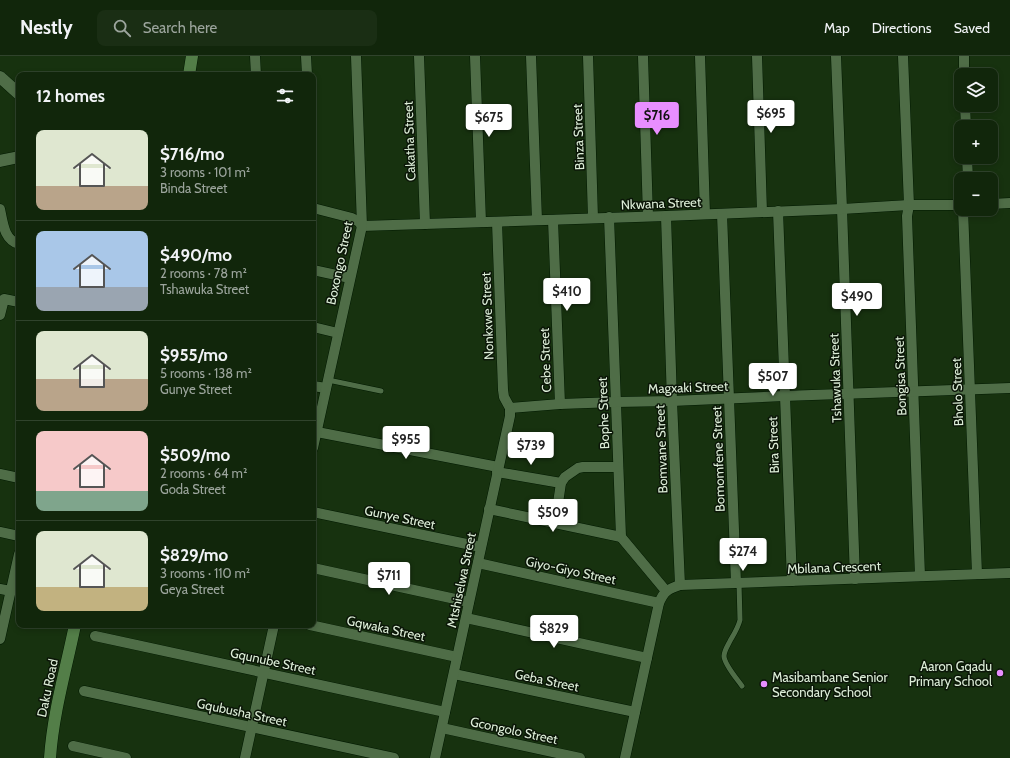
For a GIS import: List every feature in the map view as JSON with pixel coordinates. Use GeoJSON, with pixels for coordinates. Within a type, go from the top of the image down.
{"type":"FeatureCollection","features":[{"type":"Feature","properties":{"kind":"main road"},"geometry":{"type":"LineString","coordinates":[[189,72],[192,56]]}},
{"type":"Feature","properties":{"kind":"main road","name":"Daku Road"},"geometry":{"type":"LineString","coordinates":[[50,758],[55,719],[74,628]]}},
{"type":"Feature","properties":{"kind":"street"},"geometry":{"type":"LineString","coordinates":[[255,56],[256,72]]}},
{"type":"Feature","properties":{"kind":"street"},"geometry":{"type":"LineString","coordinates":[[306,56],[307,72]]}},
{"type":"Feature","properties":{"kind":"street","name":"Boxongo Street"},"geometry":{"type":"LineString","coordinates":[[316,435],[362,226],[356,56]]}},
{"type":"Feature","properties":{"kind":"street","name":"Cakatha Street"},"geometry":{"type":"LineString","coordinates":[[419,56],[425,224]]}},
{"type":"Feature","properties":{"kind":"street"},"geometry":{"type":"LineString","coordinates":[[475,56],[481,222]]}},
{"type":"Feature","properties":{"kind":"street"},"geometry":{"type":"LineString","coordinates":[[531,56],[537,220]]}},
{"type":"Feature","properties":{"kind":"street","name":"Binza Street"},"geometry":{"type":"LineString","coordinates":[[588,56],[593,218]]}},
{"type":"Feature","properties":{"kind":"street"},"geometry":{"type":"LineString","coordinates":[[643,56],[648,216]]}},
{"type":"Feature","properties":{"kind":"street"},"geometry":{"type":"LineString","coordinates":[[700,56],[705,214]]}},
{"type":"Feature","properties":{"kind":"street"},"geometry":{"type":"LineString","coordinates":[[757,56],[762,212]]}},
{"type":"Feature","properties":{"kind":"street","name":"Tshawuka Street"},"geometry":{"type":"LineString","coordinates":[[836,56],[855,579]]}},
{"type":"Feature","properties":{"kind":"street","name":"Bongisa Street"},"geometry":{"type":"LineString","coordinates":[[903,56],[909,205],[907,216],[920,576]]}},
{"type":"Feature","properties":{"kind":"street"},"geometry":{"type":"LineString","coordinates":[[964,56],[964,68]]}},
{"type":"Feature","properties":{"kind":"street"},"geometry":{"type":"LineString","coordinates":[[0,77],[16,91]]}},
{"type":"Feature","properties":{"kind":"street"},"geometry":{"type":"LineString","coordinates":[[0,161],[16,158]]}},
{"type":"Feature","properties":{"kind":"street"},"geometry":{"type":"LineString","coordinates":[[998,204],[1010,203]]}},
{"type":"Feature","properties":{"kind":"street","name":"Nkwana Street"},"geometry":{"type":"LineString","coordinates":[[362,226],[722,214],[909,205],[954,205]]}},
{"type":"Feature","properties":{"kind":"street"},"geometry":{"type":"LineString","coordinates":[[0,209],[7,236],[16,242]]}},
{"type":"Feature","properties":{"kind":"street"},"geometry":{"type":"LineString","coordinates":[[316,209],[352,218],[359,222],[362,226]]}},
{"type":"Feature","properties":{"kind":"street","name":"Bira Street"},"geometry":{"type":"LineString","coordinates":[[778,211],[792,581]]}},
{"type":"Feature","properties":{"kind":"street","name":"Bomomfene Street"},"geometry":{"type":"LineString","coordinates":[[722,214],[728,398],[738,583]]}},
{"type":"Feature","properties":{"kind":"street","name":"Bomvane Street"},"geometry":{"type":"LineString","coordinates":[[666,216],[680,585]]}},
{"type":"Feature","properties":{"kind":"street","name":"Bholo Street"},"geometry":{"type":"LineString","coordinates":[[963,216],[977,574]]}},
{"type":"Feature","properties":{"kind":"street","name":"Bophe Street"},"geometry":{"type":"LineString","coordinates":[[609,217],[621,537]]}},
{"type":"Feature","properties":{"kind":"street","name":"Cebe Street"},"geometry":{"type":"LineString","coordinates":[[553,220],[560,404]]}},
{"type":"Feature","properties":{"kind":"street","name":"Nonkxwe Street"},"geometry":{"type":"LineString","coordinates":[[497,222],[502,390],[510,408]]}},
{"type":"Feature","properties":{"kind":"street"},"geometry":{"type":"LineString","coordinates":[[316,271],[350,278]]}},
{"type":"Feature","properties":{"kind":"street"},"geometry":{"type":"LineString","coordinates":[[0,315],[2,299],[16,301]]}},
{"type":"Feature","properties":{"kind":"street"},"geometry":{"type":"LineString","coordinates":[[316,328],[338,333]]}},
{"type":"Feature","properties":{"kind":"street"},"geometry":{"type":"LineString","coordinates":[[316,386],[327,384]]}},
{"type":"Feature","properties":{"kind":"street","name":"Magxaki Street"},"geometry":{"type":"LineString","coordinates":[[510,408],[560,404],[1010,388]]}},
{"type":"Feature","properties":{"kind":"street","name":"Mtshiselwa Street"},"geometry":{"type":"LineString","coordinates":[[435,758],[510,416],[510,408]]}},
{"type":"Feature","properties":{"kind":"street"},"geometry":{"type":"LineString","coordinates":[[317,432],[561,483]]}},
{"type":"Feature","properties":{"kind":"street"},"geometry":{"type":"LineString","coordinates":[[555,522],[561,483],[565,477],[578,468],[618,467]]}},
{"type":"Feature","properties":{"kind":"street"},"geometry":{"type":"LineString","coordinates":[[0,474],[16,477]]}},
{"type":"Feature","properties":{"kind":"street"},"geometry":{"type":"LineString","coordinates":[[490,509],[621,537],[666,591],[658,602],[625,758]]}},
{"type":"Feature","properties":{"kind":"street","name":"Gunye Street"},"geometry":{"type":"LineString","coordinates":[[316,513],[481,547]]}},
{"type":"Feature","properties":{"kind":"street"},"geometry":{"type":"LineString","coordinates":[[0,532],[16,535]]}},
{"type":"Feature","properties":{"kind":"street","name":"Giyo-Giyo Street"},"geometry":{"type":"LineString","coordinates":[[478,563],[658,602]]}},
{"type":"Feature","properties":{"kind":"street"},"geometry":{"type":"LineString","coordinates":[[0,639],[16,568]]}},
{"type":"Feature","properties":{"kind":"street"},"geometry":{"type":"LineString","coordinates":[[316,569],[469,602]]}},
{"type":"Feature","properties":{"kind":"street","name":"Mbilana Crescent"},"geometry":{"type":"LineString","coordinates":[[666,591],[680,585],[1010,573]]}},
{"type":"Feature","properties":{"kind":"street"},"geometry":{"type":"LineString","coordinates":[[0,589],[11,591]]}},
{"type":"Feature","properties":{"kind":"street"},"geometry":{"type":"LineString","coordinates":[[466,618],[647,658]]}},
{"type":"Feature","properties":{"kind":"street","name":"Gqwaka Street"},"geometry":{"type":"LineString","coordinates":[[316,626],[457,657]]}},
{"type":"Feature","properties":{"kind":"street"},"geometry":{"type":"LineString","coordinates":[[245,758],[273,628]]}},
{"type":"Feature","properties":{"kind":"street","name":"Gqunube Street"},"geometry":{"type":"LineString","coordinates":[[95,636],[445,712]]}},
{"type":"Feature","properties":{"kind":"street","name":"Geba Street"},"geometry":{"type":"LineString","coordinates":[[454,674],[635,712]]}},
{"type":"Feature","properties":{"kind":"street","name":"Gqubusha Street"},"geometry":{"type":"LineString","coordinates":[[84,691],[394,758]]}},
{"type":"Feature","properties":{"kind":"street","name":"Gcongolo Street"},"geometry":{"type":"LineString","coordinates":[[442,728],[580,758]]}},
{"type":"Feature","properties":{"kind":"street"},"geometry":{"type":"LineString","coordinates":[[73,746],[126,758]]}},
{"type":"Feature","properties":{"kind":"lane"},"geometry":{"type":"LineString","coordinates":[[327,384],[381,391]]}},
{"type":"Feature","properties":{"kind":"lane"},"geometry":{"type":"LineString","coordinates":[[738,583],[739,626],[728,645],[724,657],[730,671],[742,686]]}},
{"type":"Feature","properties":{"kind":"place","name":"Aaron Gqadu Primary School"},"geometry":{"type":"Point","coordinates":[1000,673]}},
{"type":"Feature","properties":{"kind":"place","name":"Masibambane Senior Secondary School"},"geometry":{"type":"Point","coordinates":[764,684]}}]}
